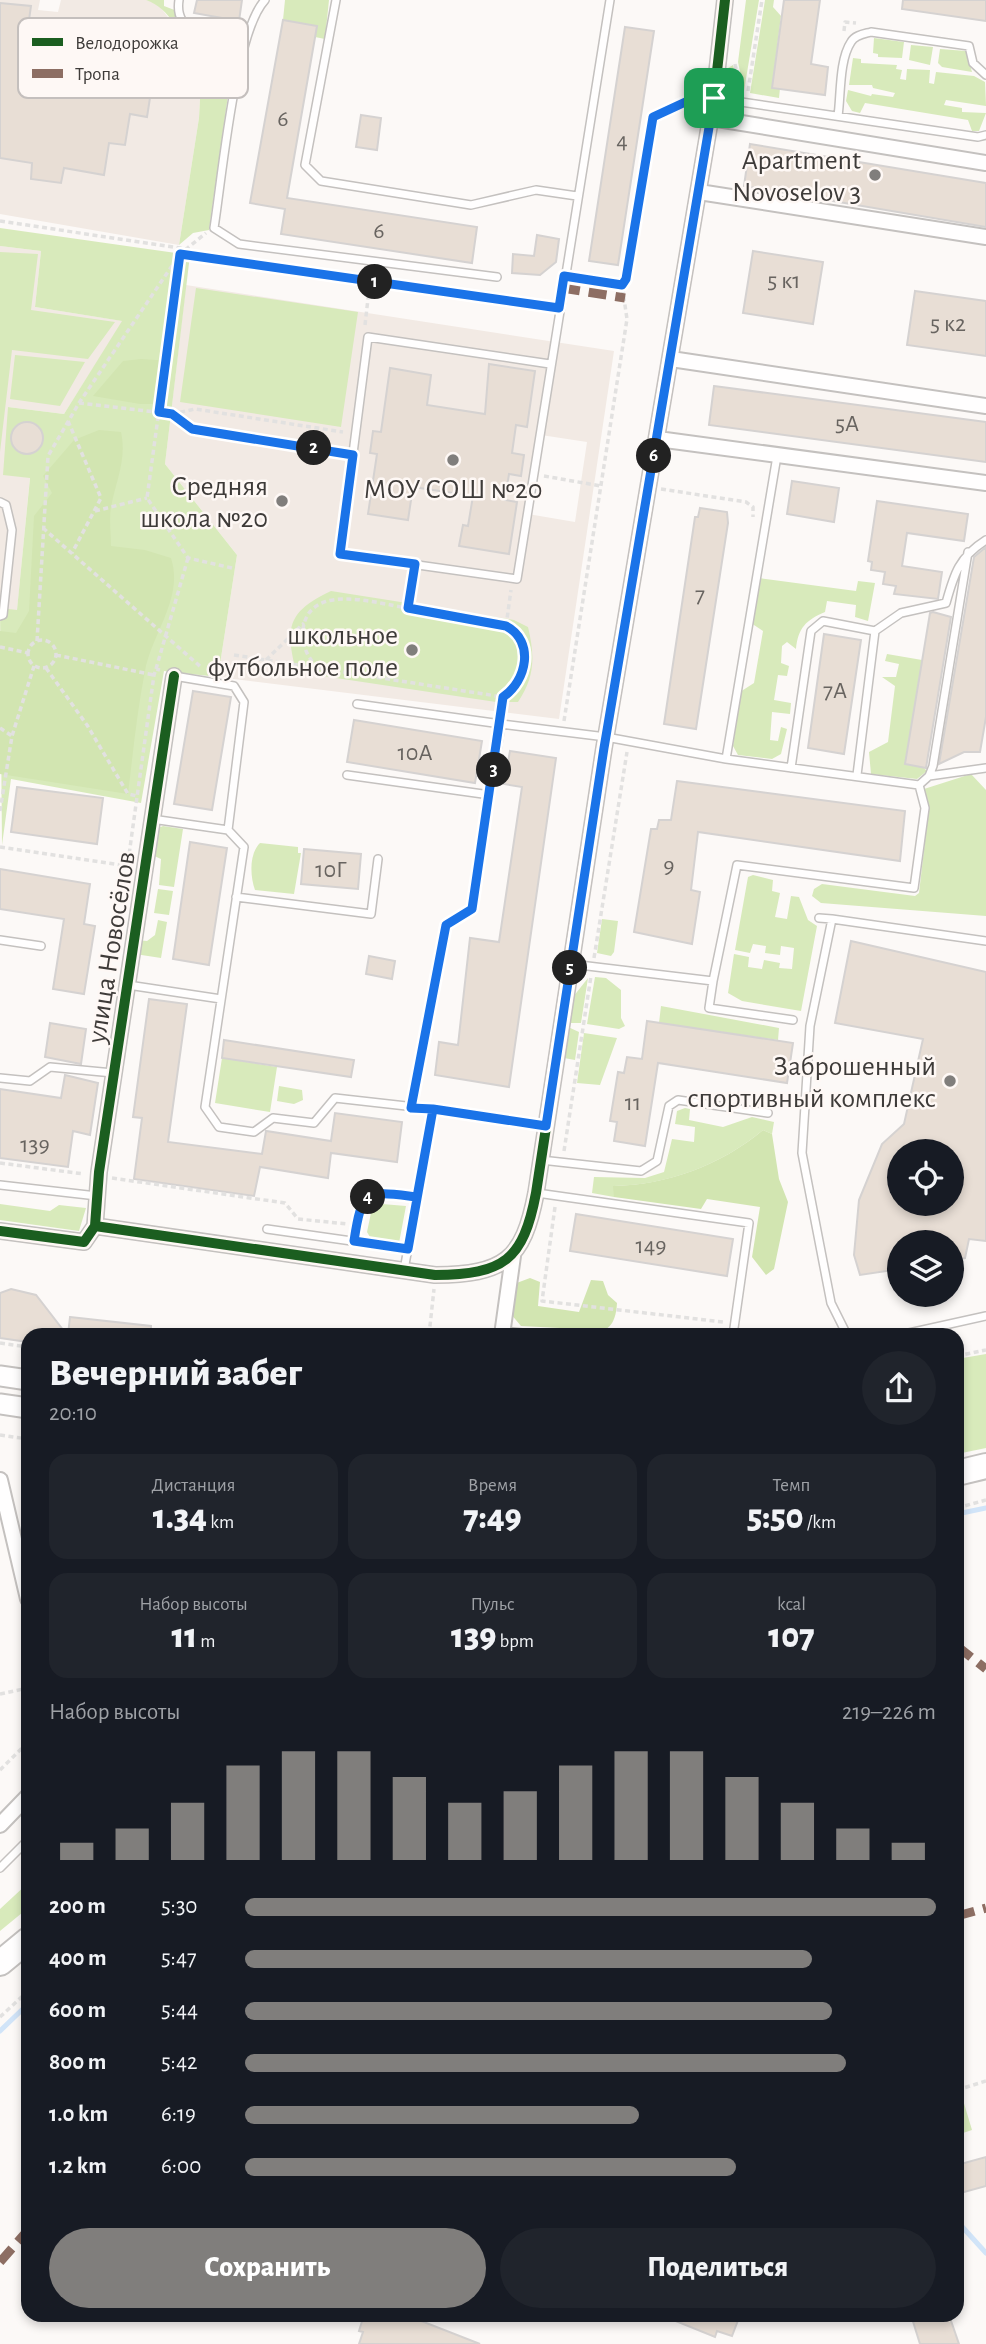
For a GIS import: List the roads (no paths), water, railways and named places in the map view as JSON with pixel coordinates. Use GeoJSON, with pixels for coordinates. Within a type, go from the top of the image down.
{"type":"FeatureCollection","features":[{"type":"Feature","properties":{"kind":"highway"},"geometry":{"type":"LineString","coordinates":[[964,1472],[986,1466]]}},
{"type":"Feature","properties":{"kind":"highway"},"geometry":{"type":"LineString","coordinates":[[964,1487],[986,1482]]}},
{"type":"Feature","properties":{"kind":"highway"},"geometry":{"type":"LineString","coordinates":[[0,1945],[21,1928]]}},
{"type":"Feature","properties":{"kind":"highway"},"geometry":{"type":"LineString","coordinates":[[0,1963],[21,1946]]}},
{"type":"Feature","properties":{"kind":"main road"},"geometry":{"type":"LineString","coordinates":[[0,1376],[21,1379]]}},
{"type":"Feature","properties":{"kind":"main road"},"geometry":{"type":"LineString","coordinates":[[0,1404],[21,1407]]}},
{"type":"Feature","properties":{"kind":"street"},"geometry":{"type":"LineString","coordinates":[[503,1328],[513,1256],[530,1227],[536,1193],[606,737],[711,118],[725,0]]}},
{"type":"Feature","properties":{"kind":"street"},"geometry":{"type":"LineString","coordinates":[[711,118],[986,163]]}},
{"type":"Feature","properties":{"kind":"street"},"geometry":{"type":"LineString","coordinates":[[699,192],[986,237]]}},
{"type":"Feature","properties":{"kind":"street"},"geometry":{"type":"LineString","coordinates":[[671,359],[986,406]]}},
{"type":"Feature","properties":{"kind":"street"},"geometry":{"type":"LineString","coordinates":[[658,439],[986,483]]}},
{"type":"Feature","properties":{"kind":"street","name":"улица Новосёлов"},"geometry":{"type":"LineString","coordinates":[[95,1226],[99,1176],[173,676]]}},
{"type":"Feature","properties":{"kind":"street"},"geometry":{"type":"LineString","coordinates":[[0,1231],[84,1242],[95,1226],[435,1275],[491,1268],[513,1256]]}},
{"type":"Feature","properties":{"kind":"street"},"geometry":{"type":"LineString","coordinates":[[0,1480],[21,1569]]}},
{"type":"Feature","properties":{"kind":"street"},"geometry":{"type":"LineString","coordinates":[[0,1825],[21,1803]]}},
{"type":"Feature","properties":{"kind":"lane"},"geometry":{"type":"LineString","coordinates":[[179,0],[177,11],[180,18]]}},
{"type":"Feature","properties":{"kind":"lane"},"geometry":{"type":"LineString","coordinates":[[248,33],[257,8],[265,0]]}},
{"type":"Feature","properties":{"kind":"lane"},"geometry":{"type":"LineString","coordinates":[[336,0],[306,165],[321,181],[471,205],[536,190],[577,196]]}},
{"type":"Feature","properties":{"kind":"lane"},"geometry":{"type":"LineString","coordinates":[[550,364],[368,337],[340,554],[517,579],[610,0]]}},
{"type":"Feature","properties":{"kind":"lane"},"geometry":{"type":"LineString","coordinates":[[838,116],[846,55],[851,40],[859,35],[871,32],[969,46],[973,63],[986,75]]}},
{"type":"Feature","properties":{"kind":"lane"},"geometry":{"type":"LineString","coordinates":[[714,96],[978,137],[986,135]]}},
{"type":"Feature","properties":{"kind":"lane"},"geometry":{"type":"LineString","coordinates":[[236,98],[214,228],[239,244],[497,277]]}},
{"type":"Feature","properties":{"kind":"lane"},"geometry":{"type":"LineString","coordinates":[[726,759],[776,456]]}},
{"type":"Feature","properties":{"kind":"lane"},"geometry":{"type":"LineString","coordinates":[[0,502],[6,505],[12,530],[3,615],[0,616]]}},
{"type":"Feature","properties":{"kind":"lane"},"geometry":{"type":"LineString","coordinates":[[791,768],[811,631],[823,621],[875,631],[901,613],[946,603],[956,566],[968,552],[986,540]]}},
{"type":"Feature","properties":{"kind":"lane"},"geometry":{"type":"LineString","coordinates":[[929,776],[968,552]]}},
{"type":"Feature","properties":{"kind":"lane"},"geometry":{"type":"LineString","coordinates":[[857,775],[875,631]]}},
{"type":"Feature","properties":{"kind":"lane"},"geometry":{"type":"LineString","coordinates":[[173,676],[234,686],[244,702],[228,830]]}},
{"type":"Feature","properties":{"kind":"lane"},"geometry":{"type":"LineString","coordinates":[[357,704],[606,737],[726,759],[919,785]]}},
{"type":"Feature","properties":{"kind":"lane"},"geometry":{"type":"LineString","coordinates":[[411,1108],[446,925],[472,909],[501,724]]}},
{"type":"Feature","properties":{"kind":"lane"},"geometry":{"type":"LineString","coordinates":[[919,785],[929,776],[986,768]]}},
{"type":"Feature","properties":{"kind":"lane"},"geometry":{"type":"LineString","coordinates":[[348,775],[490,795]]}},
{"type":"Feature","properties":{"kind":"lane"},"geometry":{"type":"LineString","coordinates":[[793,1020],[709,1008],[737,865],[914,888],[925,808],[919,785]]}},
{"type":"Feature","properties":{"kind":"lane"},"geometry":{"type":"LineString","coordinates":[[152,819],[228,830],[244,847],[205,1107],[219,1127],[254,1132],[274,1118],[314,1123],[335,1098],[546,1126]]}},
{"type":"Feature","properties":{"kind":"lane"},"geometry":{"type":"LineString","coordinates":[[236,897],[371,914],[378,859]]}},
{"type":"Feature","properties":{"kind":"lane"},"geometry":{"type":"LineString","coordinates":[[819,918],[986,941]]}},
{"type":"Feature","properties":{"kind":"lane"},"geometry":{"type":"LineString","coordinates":[[832,919],[810,1026],[802,1153],[831,1303],[844,1328]]}},
{"type":"Feature","properties":{"kind":"lane"},"geometry":{"type":"LineString","coordinates":[[0,940],[41,946]]}},
{"type":"Feature","properties":{"kind":"lane"},"geometry":{"type":"LineString","coordinates":[[570,964],[713,981]]}},
{"type":"Feature","properties":{"kind":"lane"},"geometry":{"type":"LineString","coordinates":[[127,985],[221,999]]}},
{"type":"Feature","properties":{"kind":"lane"},"geometry":{"type":"LineString","coordinates":[[0,1078],[30,1081],[50,1067],[114,1073]]}},
{"type":"Feature","properties":{"kind":"lane"},"geometry":{"type":"LineString","coordinates":[[540,1160],[641,1171],[657,1161],[669,1106],[678,1100],[768,1113]]}},
{"type":"Feature","properties":{"kind":"lane"},"geometry":{"type":"LineString","coordinates":[[404,1271],[433,1109]]}},
{"type":"Feature","properties":{"kind":"lane"},"geometry":{"type":"LineString","coordinates":[[0,1185],[97,1196]]}},
{"type":"Feature","properties":{"kind":"lane"},"geometry":{"type":"LineString","coordinates":[[354,1241],[359,1206],[369,1196],[380,1192],[417,1197]]}},
{"type":"Feature","properties":{"kind":"lane"},"geometry":{"type":"LineString","coordinates":[[536,1193],[749,1223],[734,1328]]}},
{"type":"Feature","properties":{"kind":"lane"},"geometry":{"type":"LineString","coordinates":[[267,1228],[408,1249]]}},
{"type":"Feature","properties":{"kind":"lane"},"geometry":{"type":"LineString","coordinates":[[932,1328],[986,1316]]}},
{"type":"Feature","properties":{"kind":"lane"},"geometry":{"type":"LineString","coordinates":[[0,1868],[21,1847]]}},
{"type":"Feature","properties":{"kind":"waterway"},"geometry":{"type":"LineString","coordinates":[[964,1513],[986,1508]]}},
{"type":"Feature","properties":{"kind":"waterway"},"geometry":{"type":"LineString","coordinates":[[0,2031],[21,2011]]}},
{"type":"Feature","properties":{"kind":"waterway"},"geometry":{"type":"LineString","coordinates":[[964,2229],[986,2253]]}},
{"type":"Feature","properties":{"kind":"place","name":"Apartment Novoselov 3"},"geometry":{"type":"Point","coordinates":[875,175]}},
{"type":"Feature","properties":{"kind":"place","name":"МОУ СОШ №20"},"geometry":{"type":"Point","coordinates":[453,460]}},
{"type":"Feature","properties":{"kind":"place","name":"Средняя школа №20"},"geometry":{"type":"Point","coordinates":[282,501]}},
{"type":"Feature","properties":{"kind":"place","name":"школьное футбольное поле"},"geometry":{"type":"Point","coordinates":[412,650]}},
{"type":"Feature","properties":{"kind":"place","name":"Заброшенный спортивный комплекс"},"geometry":{"type":"Point","coordinates":[950,1081]}}]}
